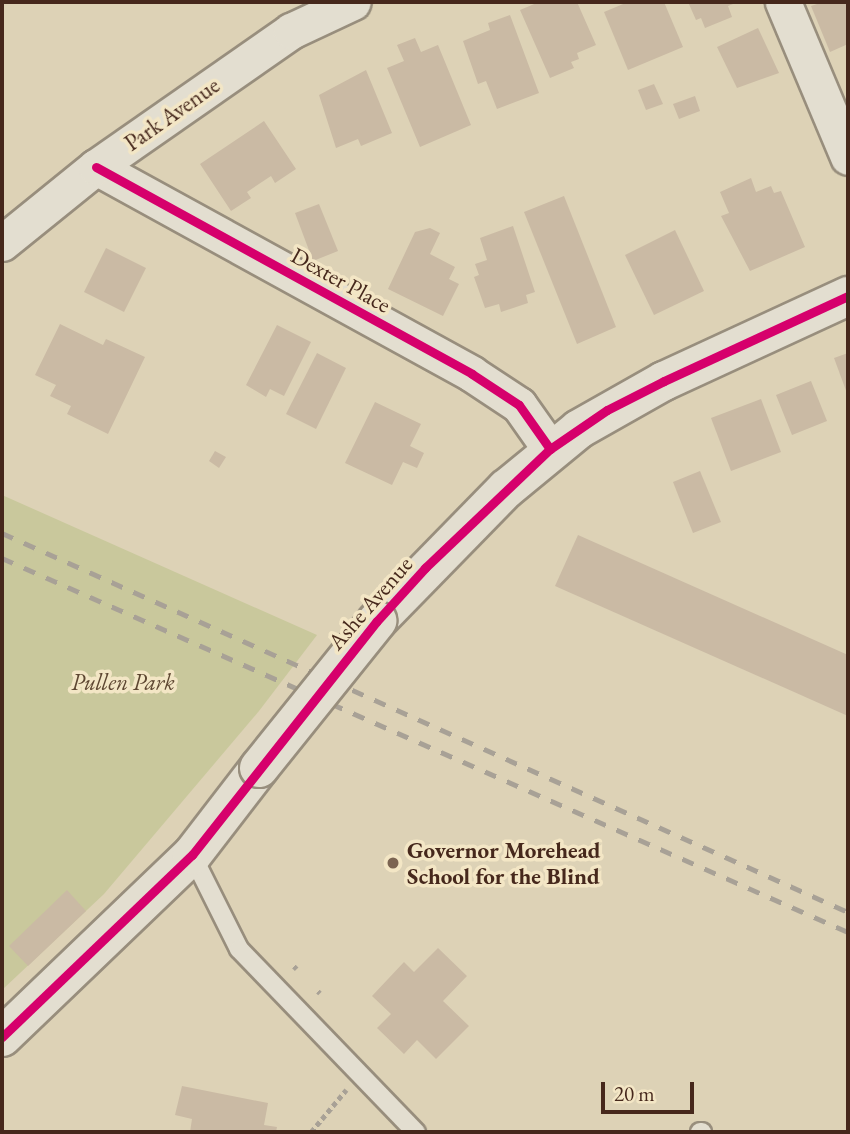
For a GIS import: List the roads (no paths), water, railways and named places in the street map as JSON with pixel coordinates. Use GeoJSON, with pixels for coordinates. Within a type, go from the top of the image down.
{"type":"FeatureCollection","features":[{"type":"Feature","properties":{"kind":"street"},"geometry":{"type":"LineString","coordinates":[[783,2],[848,157]]}},
{"type":"Feature","properties":{"kind":"street","name":"Park Avenue"},"geometry":{"type":"LineString","coordinates":[[2,243],[96,167],[333,6]]}},
{"type":"Feature","properties":{"kind":"street","name":"Dexter Place"},"geometry":{"type":"LineString","coordinates":[[96,167],[472,374],[519,405],[550,449]]}},
{"type":"Feature","properties":{"kind":"street","name":"Ashe Avenue"},"geometry":{"type":"LineString","coordinates":[[2,1037],[192,855],[377,621],[432,561],[550,449],[607,411],[664,381],[848,296]]}},
{"type":"Feature","properties":{"kind":"lane"},"geometry":{"type":"LineString","coordinates":[[192,855],[239,948],[416,1132]]}},
{"type":"Feature","properties":{"kind":"railway"},"geometry":{"type":"LineString","coordinates":[[2,533],[848,912]]}},
{"type":"Feature","properties":{"kind":"railway"},"geometry":{"type":"LineString","coordinates":[[2,558],[848,932]]}},
{"type":"Feature","properties":{"kind":"place","name":"Governor Morehead School for the Blind"},"geometry":{"type":"Point","coordinates":[393,863]}},
{"type":"Feature","properties":{"kind":"park label","name":"Pullen Park"},"geometry":{"type":"Point","coordinates":[123,682]}}]}
